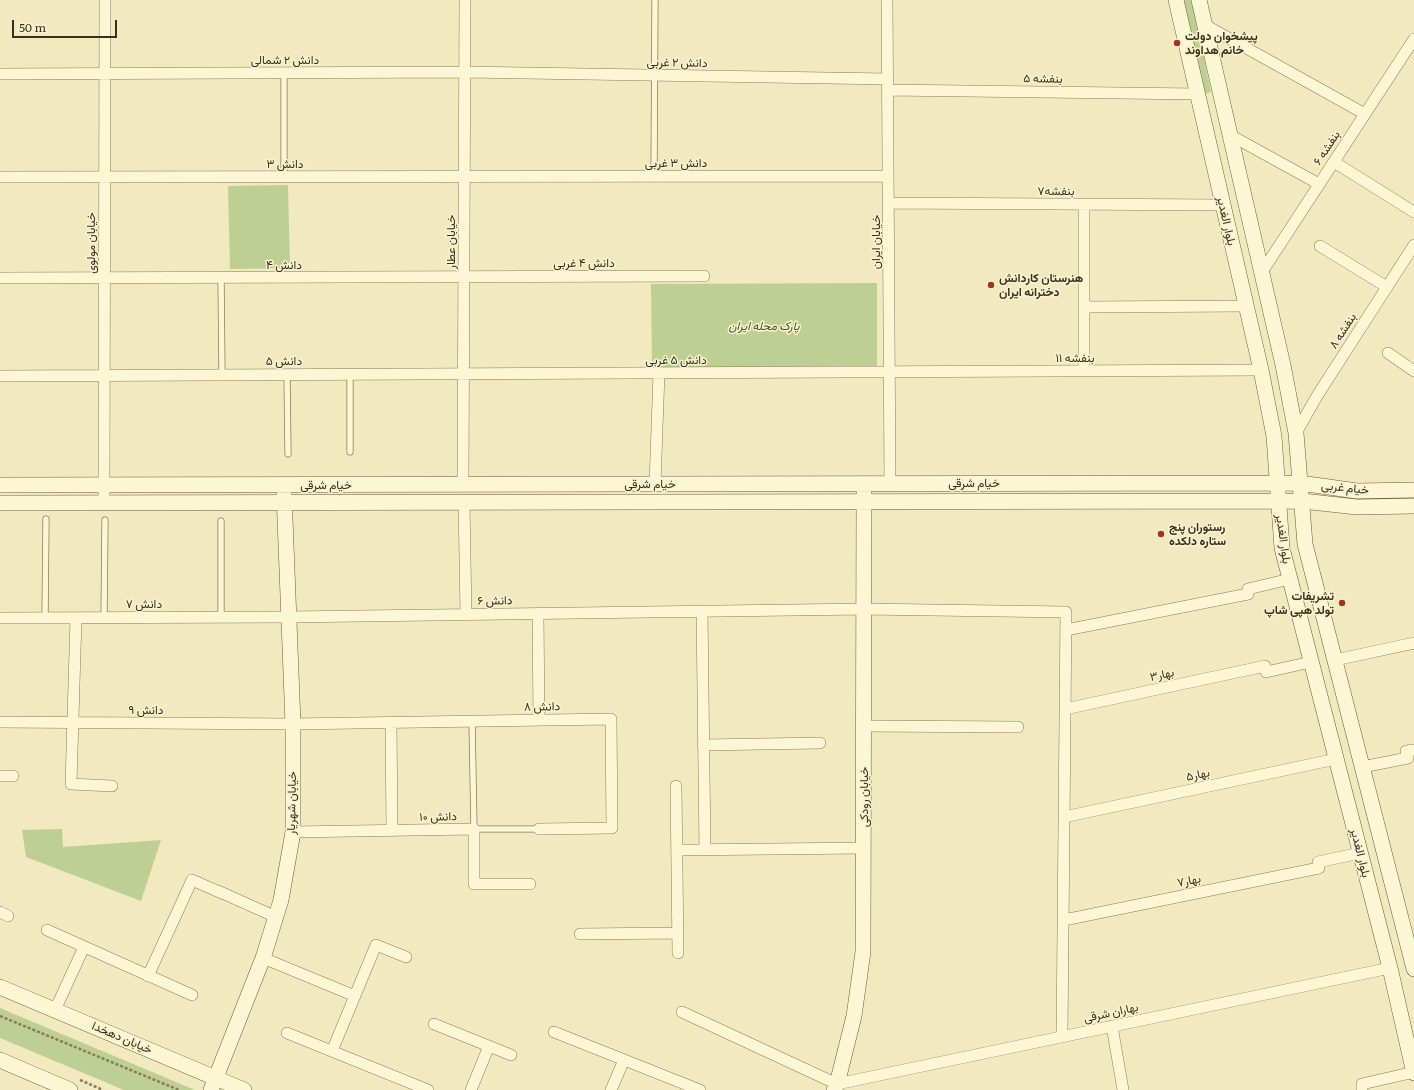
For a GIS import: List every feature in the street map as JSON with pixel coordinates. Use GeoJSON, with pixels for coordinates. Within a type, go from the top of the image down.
{"type":"FeatureCollection","features":[{"type":"Feature","properties":{"kind":"street","name":"خیابان مولوی"},"geometry":{"type":"LineString","coordinates":[[104,503],[105,0]]}},
{"type":"Feature","properties":{"kind":"street","name":"خیابان عطار"},"geometry":{"type":"LineString","coordinates":[[463,485],[465,0]]}},
{"type":"Feature","properties":{"kind":"street","name":"خیابان ایران"},"geometry":{"type":"LineString","coordinates":[[887,0],[890,484]]}},
{"type":"Feature","properties":{"kind":"street","name":"بلوار الغدیر"},"geometry":{"type":"LineString","coordinates":[[1176,0],[1261,370],[1274,436],[1282,548],[1390,968],[1414,1073]]}},
{"type":"Feature","properties":{"kind":"street","name":"بلوار الغدیر"},"geometry":{"type":"LineString","coordinates":[[1199,0],[1284,365],[1296,433],[1305,544],[1414,969]]}},
{"type":"Feature","properties":{"kind":"street"},"geometry":{"type":"LineString","coordinates":[[1205,25],[1365,114]]}},
{"type":"Feature","properties":{"kind":"street","name":"بنفشه ۶"},"geometry":{"type":"LineString","coordinates":[[1262,272],[1414,41]]}},
{"type":"Feature","properties":{"kind":"street","name":"دانش ۲ شمالی"},"geometry":{"type":"LineString","coordinates":[[0,74],[465,72]]}},
{"type":"Feature","properties":{"kind":"street","name":"دانش ۲ غربی"},"geometry":{"type":"LineString","coordinates":[[465,72],[655,75],[888,84]]}},
{"type":"Feature","properties":{"kind":"street","name":"بنفشه ۵"},"geometry":{"type":"LineString","coordinates":[[888,84],[1198,94]]}},
{"type":"Feature","properties":{"kind":"street"},"geometry":{"type":"LineString","coordinates":[[1230,135],[1319,184]]}},
{"type":"Feature","properties":{"kind":"street"},"geometry":{"type":"LineString","coordinates":[[1334,162],[1414,212]]}},
{"type":"Feature","properties":{"kind":"street","name":"دانش ۳ غربی"},"geometry":{"type":"LineString","coordinates":[[465,176],[888,176]]}},
{"type":"Feature","properties":{"kind":"street","name":"دانش ۳"},"geometry":{"type":"LineString","coordinates":[[0,177],[465,176]]}},
{"type":"Feature","properties":{"kind":"street","name":"بنفشه۷"},"geometry":{"type":"LineString","coordinates":[[888,203],[1223,204]]}},
{"type":"Feature","properties":{"kind":"street"},"geometry":{"type":"LineString","coordinates":[[1084,204],[1084,371]]}},
{"type":"Feature","properties":{"kind":"street"},"geometry":{"type":"LineString","coordinates":[[1320,246],[1387,287]]}},
{"type":"Feature","properties":{"kind":"street","name":"بنفشه ۸"},"geometry":{"type":"LineString","coordinates":[[1296,433],[1317,396],[1414,246]]}},
{"type":"Feature","properties":{"kind":"street","name":"دانش ۴ غربی"},"geometry":{"type":"LineString","coordinates":[[464,277],[704,276]]}},
{"type":"Feature","properties":{"kind":"street","name":"دانش ۴"},"geometry":{"type":"LineString","coordinates":[[0,278],[464,277]]}},
{"type":"Feature","properties":{"kind":"street"},"geometry":{"type":"LineString","coordinates":[[1084,307],[1246,306]]}},
{"type":"Feature","properties":{"kind":"street"},"geometry":{"type":"LineString","coordinates":[[1388,352],[1414,371]]}},
{"type":"Feature","properties":{"kind":"street","name":"بنفشه ۱۱"},"geometry":{"type":"LineString","coordinates":[[889,372],[1261,370]]}},
{"type":"Feature","properties":{"kind":"street","name":"دانش ۵ غربی"},"geometry":{"type":"LineString","coordinates":[[464,374],[889,372]]}},
{"type":"Feature","properties":{"kind":"street"},"geometry":{"type":"LineString","coordinates":[[655,502],[659,373]]}},
{"type":"Feature","properties":{"kind":"street","name":"دانش ۵"},"geometry":{"type":"LineString","coordinates":[[0,376],[464,374]]}},
{"type":"Feature","properties":{"kind":"street","name":"خیام شرقی"},"geometry":{"type":"LineString","coordinates":[[0,485],[1300,483]]}},
{"type":"Feature","properties":{"kind":"street","name":"خیام غربی"},"geometry":{"type":"LineString","coordinates":[[1300,483],[1357,492],[1414,490]]}},
{"type":"Feature","properties":{"kind":"street","name":"خیابان رودکی"},"geometry":{"type":"LineString","coordinates":[[836,1087],[854,1016],[862,952],[864,848],[864,484]]}},
{"type":"Feature","properties":{"kind":"street","name":"خیابان شهریار"},"geometry":{"type":"LineString","coordinates":[[213,1084],[264,958],[281,900],[293,832],[293,724],[284,485]]}},
{"type":"Feature","properties":{"kind":"street"},"geometry":{"type":"LineString","coordinates":[[463,485],[466,615]]}},
{"type":"Feature","properties":{"kind":"street","name":"خیام شرقی"},"geometry":{"type":"LineString","coordinates":[[0,503],[1302,501]]}},
{"type":"Feature","properties":{"kind":"street","name":"خیام غربی"},"geometry":{"type":"LineString","coordinates":[[1302,501],[1357,507],[1414,506]]}},
{"type":"Feature","properties":{"kind":"street"},"geometry":{"type":"LineString","coordinates":[[1062,1036],[1066,630],[1248,594],[1248,589],[1290,579]]}},
{"type":"Feature","properties":{"kind":"street","name":"دانش ۶"},"geometry":{"type":"LineString","coordinates":[[289,617],[864,609],[1066,612],[1066,630]]}},
{"type":"Feature","properties":{"kind":"street"},"geometry":{"type":"LineString","coordinates":[[702,611],[704,850]]}},
{"type":"Feature","properties":{"kind":"street"},"geometry":{"type":"LineString","coordinates":[[538,614],[539,720]]}},
{"type":"Feature","properties":{"kind":"street","name":"دانش ۷"},"geometry":{"type":"LineString","coordinates":[[0,618],[289,617]]}},
{"type":"Feature","properties":{"kind":"street"},"geometry":{"type":"LineString","coordinates":[[76,618],[71,784],[112,786]]}},
{"type":"Feature","properties":{"kind":"street"},"geometry":{"type":"LineString","coordinates":[[1335,660],[1414,643]]}},
{"type":"Feature","properties":{"kind":"street","name":"بهار۳"},"geometry":{"type":"LineString","coordinates":[[1066,709],[1265,666],[1266,672],[1311,662]]}},
{"type":"Feature","properties":{"kind":"street","name":"دانش ۸"},"geometry":{"type":"LineString","coordinates":[[293,724],[611,719],[612,828],[538,829]]}},
{"type":"Feature","properties":{"kind":"street","name":"دانش ۹"},"geometry":{"type":"LineString","coordinates":[[0,722],[293,724]]}},
{"type":"Feature","properties":{"kind":"street"},"geometry":{"type":"LineString","coordinates":[[391,722],[392,831]]}},
{"type":"Feature","properties":{"kind":"street"},"geometry":{"type":"LineString","coordinates":[[864,726],[1018,727]]}},
{"type":"Feature","properties":{"kind":"street"},"geometry":{"type":"LineString","coordinates":[[703,745],[820,743]]}},
{"type":"Feature","properties":{"kind":"street"},"geometry":{"type":"LineString","coordinates":[[1362,768],[1408,758],[1410,751]]}},
{"type":"Feature","properties":{"kind":"street","name":"بهار۵"},"geometry":{"type":"LineString","coordinates":[[1064,817],[1336,759]]}},
{"type":"Feature","properties":{"kind":"street"},"geometry":{"type":"LineString","coordinates":[[0,776],[13,776]]}},
{"type":"Feature","properties":{"kind":"street"},"geometry":{"type":"LineString","coordinates":[[676,786],[678,953]]}},
{"type":"Feature","properties":{"kind":"street","name":"دانش ۱۰"},"geometry":{"type":"LineString","coordinates":[[293,832],[474,830],[474,884],[530,884]]}},
{"type":"Feature","properties":{"kind":"street"},"geometry":{"type":"LineString","coordinates":[[677,850],[864,848]]}},
{"type":"Feature","properties":{"kind":"street","name":"بهار۷"},"geometry":{"type":"LineString","coordinates":[[1064,920],[1319,868],[1318,862],[1360,853]]}},
{"type":"Feature","properties":{"kind":"street"},"geometry":{"type":"LineString","coordinates":[[192,880],[276,917]]}},
{"type":"Feature","properties":{"kind":"street"},"geometry":{"type":"LineString","coordinates":[[192,880],[224,894]]}},
{"type":"Feature","properties":{"kind":"street"},"geometry":{"type":"LineString","coordinates":[[148,976],[192,880]]}},
{"type":"Feature","properties":{"kind":"street"},"geometry":{"type":"LineString","coordinates":[[47,930],[192,995]]}},
{"type":"Feature","properties":{"kind":"street"},"geometry":{"type":"LineString","coordinates":[[580,934],[678,933]]}},
{"type":"Feature","properties":{"kind":"street"},"geometry":{"type":"LineString","coordinates":[[332,1051],[376,945],[406,957]]}},
{"type":"Feature","properties":{"kind":"street"},"geometry":{"type":"LineString","coordinates":[[55,1010],[84,947]]}},
{"type":"Feature","properties":{"kind":"street"},"geometry":{"type":"LineString","coordinates":[[264,958],[355,996]]}},
{"type":"Feature","properties":{"kind":"street"},"geometry":{"type":"LineString","coordinates":[[1390,968],[1414,969]]}},
{"type":"Feature","properties":{"kind":"street","name":"بهاران شرقی"},"geometry":{"type":"LineString","coordinates":[[836,1087],[1062,1036],[1390,968]]}},
{"type":"Feature","properties":{"kind":"street","name":"خیابان دهخدا"},"geometry":{"type":"LineString","coordinates":[[0,987],[55,1010],[213,1084],[244,1090]]}},
{"type":"Feature","properties":{"kind":"street"},"geometry":{"type":"LineString","coordinates":[[682,1012],[836,1087]]}},
{"type":"Feature","properties":{"kind":"street"},"geometry":{"type":"LineString","coordinates":[[434,1024],[511,1055]]}},
{"type":"Feature","properties":{"kind":"street"},"geometry":{"type":"LineString","coordinates":[[1112,1026],[1123,1090]]}},
{"type":"Feature","properties":{"kind":"street"},"geometry":{"type":"LineString","coordinates":[[554,1032],[700,1090]]}},
{"type":"Feature","properties":{"kind":"street"},"geometry":{"type":"LineString","coordinates":[[287,1033],[428,1090]]}},
{"type":"Feature","properties":{"kind":"street"},"geometry":{"type":"LineString","coordinates":[[470,1090],[489,1046]]}},
{"type":"Feature","properties":{"kind":"street"},"geometry":{"type":"LineString","coordinates":[[0,1060],[70,1090]]}},
{"type":"Feature","properties":{"kind":"street"},"geometry":{"type":"LineString","coordinates":[[611,1090],[624,1060]]}},
{"type":"Feature","properties":{"kind":"street"},"geometry":{"type":"LineString","coordinates":[[1362,1090],[1362,1084],[1414,1073]]}},
{"type":"Feature","properties":{"kind":"lane"},"geometry":{"type":"LineString","coordinates":[[654,176],[656,0]]}},
{"type":"Feature","properties":{"kind":"lane"},"geometry":{"type":"LineString","coordinates":[[284,73],[284,177]]}},
{"type":"Feature","properties":{"kind":"lane"},"geometry":{"type":"LineString","coordinates":[[221,278],[222,374]]}},
{"type":"Feature","properties":{"kind":"lane"},"geometry":{"type":"LineString","coordinates":[[287,374],[288,454]]}},
{"type":"Feature","properties":{"kind":"lane"},"geometry":{"type":"LineString","coordinates":[[350,374],[350,452]]}},
{"type":"Feature","properties":{"kind":"lane"},"geometry":{"type":"LineString","coordinates":[[45,618],[46,519]]}},
{"type":"Feature","properties":{"kind":"lane"},"geometry":{"type":"LineString","coordinates":[[104,618],[105,520]]}},
{"type":"Feature","properties":{"kind":"lane"},"geometry":{"type":"LineString","coordinates":[[221,521],[221,617]]}},
{"type":"Feature","properties":{"kind":"lane"},"geometry":{"type":"LineString","coordinates":[[472,721],[474,830],[538,829]]}},
{"type":"Feature","properties":{"kind":"path"},"geometry":{"type":"LineString","coordinates":[[0,1016],[179,1090]]}},
{"type":"Feature","properties":{"kind":"green space"},"geometry":{"type":"Polygon","coordinates":[[[1183,0],[1192,0],[1211,92],[1205,94],[1183,0]]]}},
{"type":"Feature","properties":{"kind":"green space"},"geometry":{"type":"Polygon","coordinates":[[[288,185],[290,268],[230,269],[228,186],[288,185]]]}},
{"type":"Feature","properties":{"kind":"green space","name":"پارک محله ایران"},"geometry":{"type":"Polygon","coordinates":[[[877,283],[877,367],[652,368],[651,284],[877,283]]]}},
{"type":"Feature","properties":{"kind":"green space"},"geometry":{"type":"Polygon","coordinates":[[[62,829],[63,847],[161,840],[141,901],[26,857],[22,830],[62,829]]]}},
{"type":"Feature","properties":{"kind":"green space"},"geometry":{"type":"Polygon","coordinates":[[[0,1008],[195,1090],[124,1090],[0,1038],[0,1008]]]}},
{"type":"Feature","properties":{"kind":"place","name":"پیشخوان دولت خانم هداوند"},"geometry":{"type":"Point","coordinates":[1177,43]}},
{"type":"Feature","properties":{"kind":"place","name":"هنرستان کاردانش دخترانه ایران"},"geometry":{"type":"Point","coordinates":[991,285]}},
{"type":"Feature","properties":{"kind":"place","name":"رستوران پنج ستاره دلکده"},"geometry":{"type":"Point","coordinates":[1161,534]}},
{"type":"Feature","properties":{"kind":"place","name":"تشریفات تولد هپی شاپ"},"geometry":{"type":"Point","coordinates":[1342,603]}}]}
